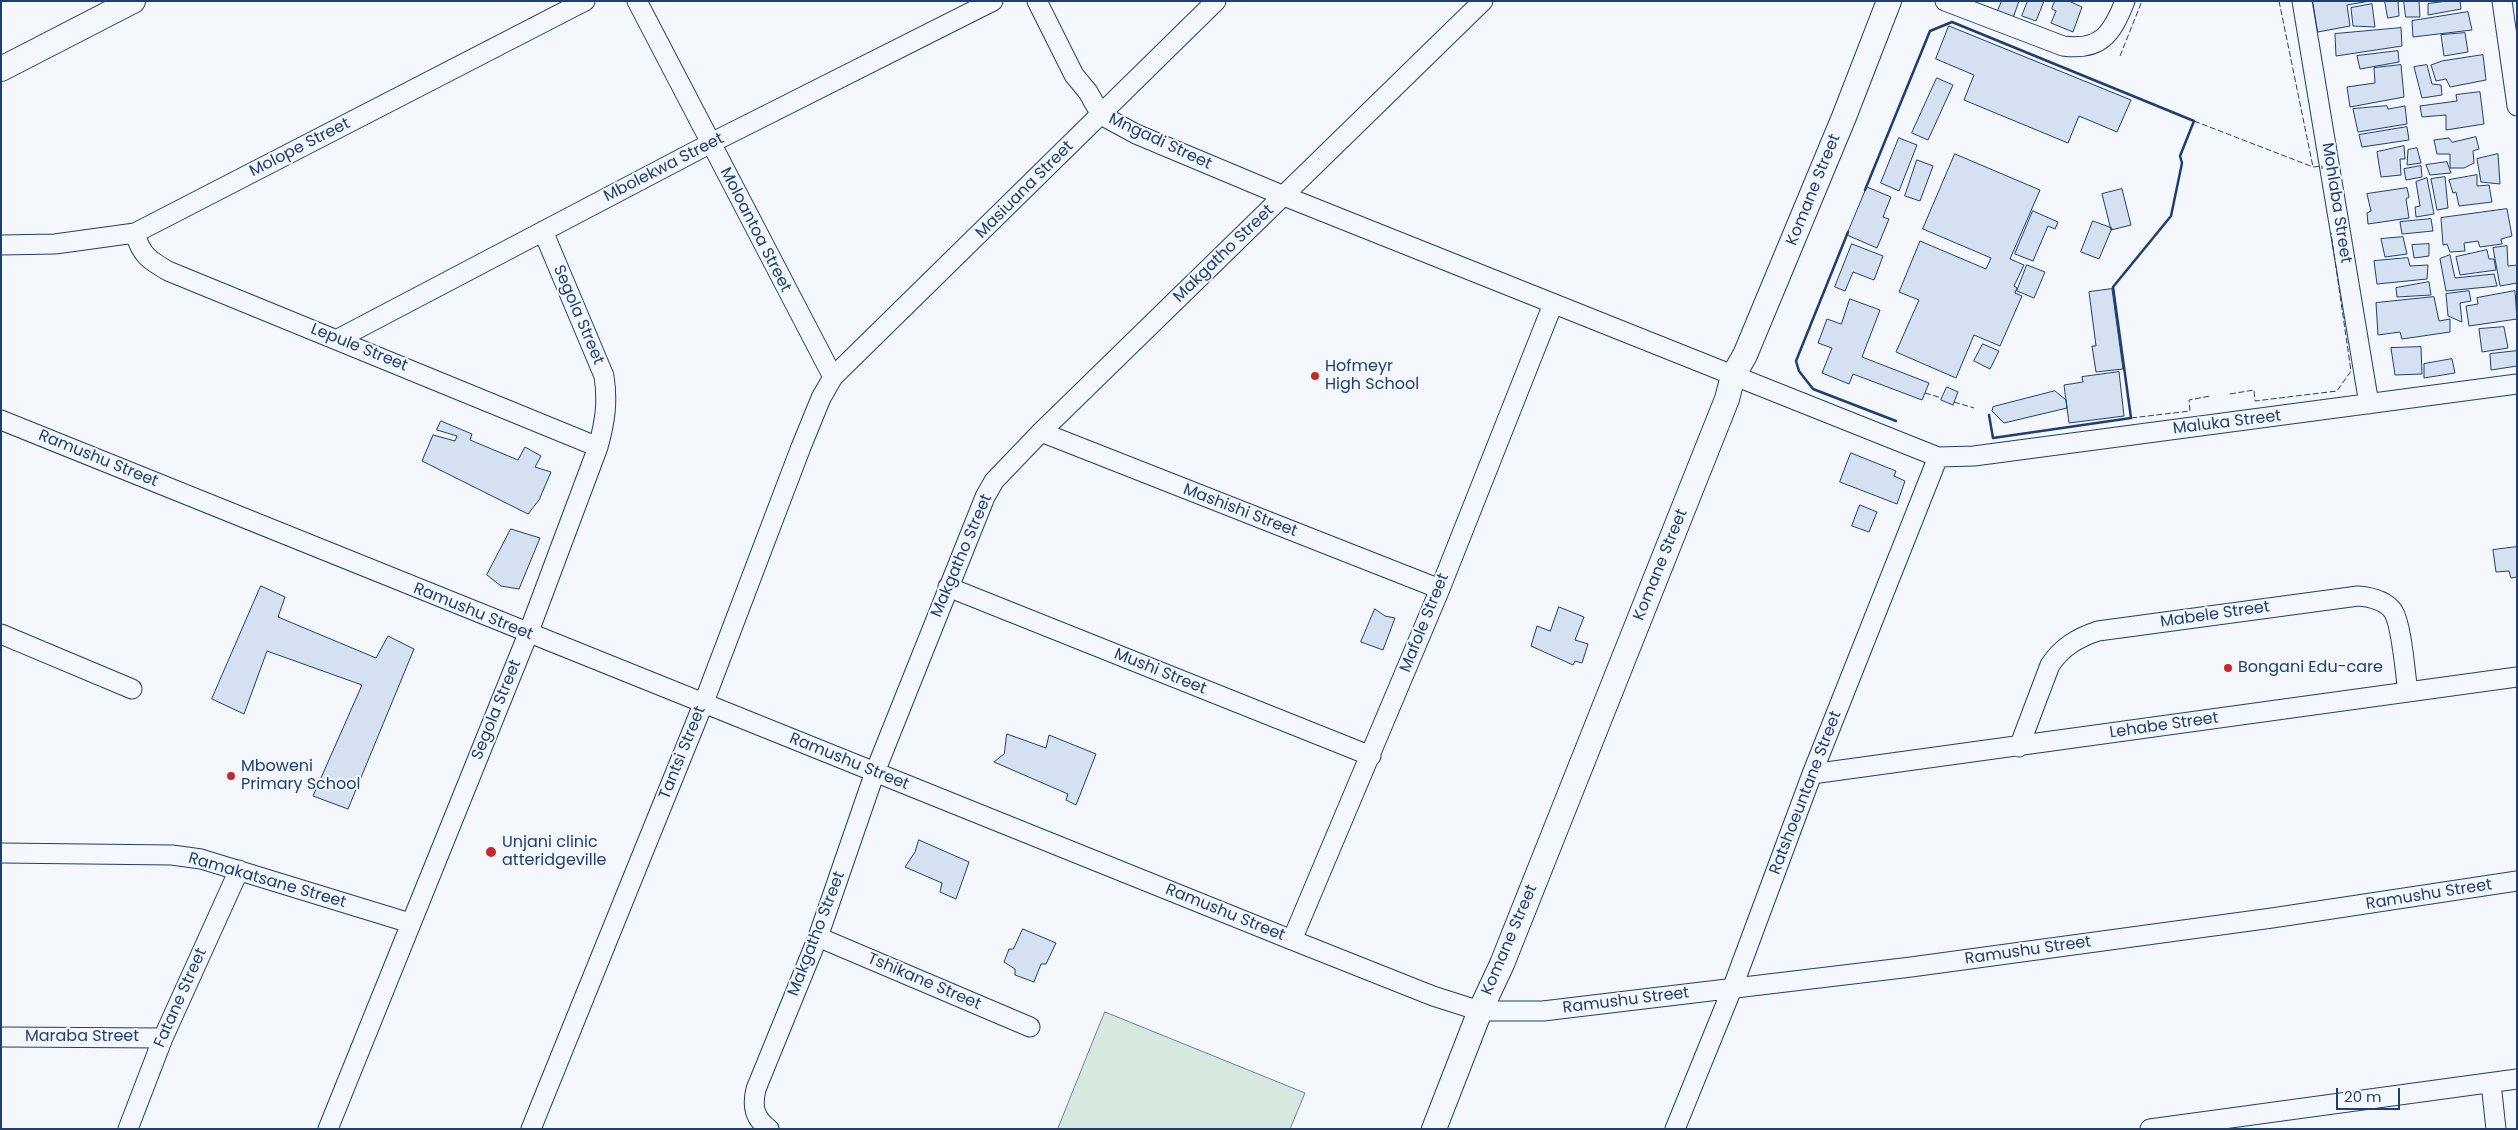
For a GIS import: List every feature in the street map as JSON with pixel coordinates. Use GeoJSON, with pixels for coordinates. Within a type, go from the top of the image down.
{"type":"FeatureCollection","features":[{"type":"Feature","properties":{"kind":"street"},"geometry":{"type":"LineString","coordinates":[[1,69],[133,1]]}},
{"type":"Feature","properties":{"kind":"street","name":"Molope Street"},"geometry":{"type":"LineString","coordinates":[[1,246],[55,244],[135,233],[585,1]]}},
{"type":"Feature","properties":{"kind":"street","name":"Moloantoa Street"},"geometry":{"type":"LineString","coordinates":[[637,1],[833,378]]}},
{"type":"Feature","properties":{"kind":"street","name":"Mbolekwa Street"},"geometry":{"type":"LineString","coordinates":[[338,339],[542,230],[993,1]]}},
{"type":"Feature","properties":{"kind":"street","name":"Mngadi Street"},"geometry":{"type":"LineString","coordinates":[[1037,1],[1074,74],[1088,92],[1101,115],[1167,148],[1284,196],[1938,457]]}},
{"type":"Feature","properties":{"kind":"street","name":"Masiuana Street"},"geometry":{"type":"LineString","coordinates":[[833,378],[1216,1]]}},
{"type":"Feature","properties":{"kind":"street","name":"Makgatho Street"},"geometry":{"type":"LineString","coordinates":[[769,1129],[754,1112],[753,1102],[756,1089],[818,937],[875,772],[985,497],[994,481],[1041,432],[1483,1]]}},
{"type":"Feature","properties":{"kind":"street","name":"Komane Street"},"geometry":{"type":"LineString","coordinates":[[1434,1129],[1728,400],[1733,376],[1745,355],[1844,117],[1889,1]]}},
{"type":"Feature","properties":{"kind":"street"},"geometry":{"type":"LineString","coordinates":[[1945,1],[2063,46],[2081,48],[2094,44],[2105,37],[2116,24],[2125,1]]}},
{"type":"Feature","properties":{"kind":"street","name":"Mohlaba Street"},"geometry":{"type":"LineString","coordinates":[[2302,1],[2369,404]]}},
{"type":"Feature","properties":{"kind":"street"},"geometry":{"type":"LineString","coordinates":[[2502,1],[2517,106]]}},
{"type":"Feature","properties":{"kind":"street","name":"Segola Street"},"geometry":{"type":"LineString","coordinates":[[328,1129],[528,634],[598,447],[604,424],[607,399],[604,376],[542,230]]}},
{"type":"Feature","properties":{"kind":"street","name":"Lepule Street"},"geometry":{"type":"LineString","coordinates":[[135,233],[139,249],[151,261],[168,271],[598,447]]}},
{"type":"Feature","properties":{"kind":"street","name":"Mafole Street"},"geometry":{"type":"LineString","coordinates":[[1292,940],[1440,589],[1553,304]]}},
{"type":"Feature","properties":{"kind":"street","name":"Tantsi Street"},"geometry":{"type":"LineString","coordinates":[[531,1129],[704,702],[800,447],[821,398],[833,378]]}},
{"type":"Feature","properties":{"kind":"street","name":"Maluka Street"},"geometry":{"type":"LineString","coordinates":[[1938,457],[1974,456],[2517,384]]}},
{"type":"Feature","properties":{"kind":"street","name":"Ramushu Street"},"geometry":{"type":"LineString","coordinates":[[1,420],[528,634],[704,702],[1292,940],[1433,996],[1480,1011],[1570,1009],[1911,967],[2272,918],[2517,881]]}},
{"type":"Feature","properties":{"kind":"street","name":"Mashishi Street"},"geometry":{"type":"LineString","coordinates":[[1041,432],[1440,589]]}},
{"type":"Feature","properties":{"kind":"street","name":"Ratshoeuntane Street"},"geometry":{"type":"LineString","coordinates":[[1675,1129],[1732,988],[1812,774],[1938,457]]}},
{"type":"Feature","properties":{"kind":"street","name":"Mushi Street"},"geometry":{"type":"LineString","coordinates":[[948,588],[1371,756]]}},
{"type":"Feature","properties":{"kind":"street","name":"Mabele Street"},"geometry":{"type":"LineString","coordinates":[[2019,747],[2047,673],[2058,653],[2082,636],[2098,631],[2358,596],[2370,597],[2382,602],[2392,610],[2397,622],[2408,692]]}},
{"type":"Feature","properties":{"kind":"street"},"geometry":{"type":"LineString","coordinates":[[1,634],[132,689]]}},
{"type":"Feature","properties":{"kind":"street","name":"Lehabe Street"},"geometry":{"type":"LineString","coordinates":[[1812,774],[2517,678]]}},
{"type":"Feature","properties":{"kind":"street","name":"Ramakatsane Street"},"geometry":{"type":"LineString","coordinates":[[1,853],[172,855],[201,859],[410,923]]}},
{"type":"Feature","properties":{"kind":"street","name":"Fatane Street"},"geometry":{"type":"LineString","coordinates":[[128,1129],[163,1038],[239,870]]}},
{"type":"Feature","properties":{"kind":"street","name":"Tshikane Street"},"geometry":{"type":"LineString","coordinates":[[818,937],[1030,1027]]}},
{"type":"Feature","properties":{"kind":"street","name":"Maraba Street"},"geometry":{"type":"LineString","coordinates":[[1,1037],[163,1038]]}},
{"type":"Feature","properties":{"kind":"street"},"geometry":{"type":"LineString","coordinates":[[2150,1129],[2517,1079]]}},
{"type":"Feature","properties":{"kind":"street"},"geometry":{"type":"LineString","coordinates":[[2491,1082],[2496,1129]]}},
{"type":"Feature","properties":{"kind":"shaded area"},"geometry":{"type":"Polygon","coordinates":[[[1105,1012],[1305,1093],[1290,1129],[1058,1129],[1105,1012]]]}},
{"type":"Feature","properties":{"kind":"building"},"geometry":{"type":"Polygon","coordinates":[[[2002,1],[2019,1],[2013,18],[1997,13],[2002,1]]]}},
{"type":"Feature","properties":{"kind":"building"},"geometry":{"type":"Polygon","coordinates":[[[2028,1],[2044,1],[2036,21],[2022,16],[2028,1]]]}},
{"type":"Feature","properties":{"kind":"building"},"geometry":{"type":"Polygon","coordinates":[[[2055,1],[2069,1],[2082,7],[2073,32],[2051,23],[2056,11],[2052,9],[2055,1]]]}},
{"type":"Feature","properties":{"kind":"building"},"geometry":{"type":"Polygon","coordinates":[[[2313,1],[2370,1],[2347,5],[2350,26],[2318,32],[2313,1]]]}},
{"type":"Feature","properties":{"kind":"building"},"geometry":{"type":"Polygon","coordinates":[[[2385,1],[2398,1],[2399,16],[2388,18],[2385,1]]]}},
{"type":"Feature","properties":{"kind":"building"},"geometry":{"type":"Polygon","coordinates":[[[2404,1],[2419,1],[2420,17],[2406,17],[2404,1]]]}},
{"type":"Feature","properties":{"kind":"building"},"geometry":{"type":"Polygon","coordinates":[[[2460,1],[2461,9],[2428,15],[2428,4],[2460,1]]]}},
{"type":"Feature","properties":{"kind":"building"},"geometry":{"type":"Polygon","coordinates":[[[2372,4],[2375,27],[2353,26],[2351,8],[2372,4]]]}},
{"type":"Feature","properties":{"kind":"building"},"geometry":{"type":"Polygon","coordinates":[[[2468,12],[2472,30],[2413,37],[2412,21],[2468,12]]]}},
{"type":"Feature","properties":{"kind":"building"},"geometry":{"type":"Polygon","coordinates":[[[1949,26],[2131,100],[2117,132],[2079,116],[2068,143],[1964,100],[1974,75],[1936,59],[1949,26]]]}},
{"type":"Feature","properties":{"kind":"building"},"geometry":{"type":"Polygon","coordinates":[[[2401,28],[2402,46],[2336,56],[2335,34],[2401,28]]]}},
{"type":"Feature","properties":{"kind":"building"},"geometry":{"type":"Polygon","coordinates":[[[2465,33],[2468,52],[2444,56],[2441,35],[2465,33]]]}},
{"type":"Feature","properties":{"kind":"building"},"geometry":{"type":"Polygon","coordinates":[[[2398,51],[2399,62],[2360,69],[2357,56],[2398,51]]]}},
{"type":"Feature","properties":{"kind":"building"},"geometry":{"type":"Polygon","coordinates":[[[2483,55],[2486,80],[2450,87],[2446,79],[2436,81],[2431,65],[2442,61],[2483,55]]]}},
{"type":"Feature","properties":{"kind":"building"},"geometry":{"type":"Polygon","coordinates":[[[2401,65],[2404,97],[2350,107],[2347,87],[2375,83],[2374,68],[2401,65]]]}},
{"type":"Feature","properties":{"kind":"building"},"geometry":{"type":"Polygon","coordinates":[[[2427,65],[2432,84],[2441,85],[2442,95],[2422,98],[2414,67],[2427,65]]]}},
{"type":"Feature","properties":{"kind":"building"},"geometry":{"type":"Polygon","coordinates":[[[1937,78],[1953,85],[1928,140],[1912,133],[1937,78]]]}},
{"type":"Feature","properties":{"kind":"building"},"geometry":{"type":"Polygon","coordinates":[[[2480,92],[2484,124],[2446,130],[2446,115],[2422,117],[2420,106],[2457,101],[2456,95],[2480,92]]]}},
{"type":"Feature","properties":{"kind":"building"},"geometry":{"type":"Polygon","coordinates":[[[2387,106],[2388,109],[2405,106],[2407,124],[2358,132],[2353,109],[2387,106]]]}},
{"type":"Feature","properties":{"kind":"building"},"geometry":{"type":"Polygon","coordinates":[[[2407,127],[2409,140],[2362,147],[2359,135],[2407,127]]]}},
{"type":"Feature","properties":{"kind":"building"},"geometry":{"type":"Polygon","coordinates":[[[2476,137],[2479,149],[2473,151],[2474,163],[2464,168],[2450,168],[2450,154],[2437,154],[2434,140],[2449,138],[2452,142],[2476,137]]]}},
{"type":"Feature","properties":{"kind":"building"},"geometry":{"type":"Polygon","coordinates":[[[1899,138],[1917,145],[1899,191],[1881,183],[1899,138]]]}},
{"type":"Feature","properties":{"kind":"building"},"geometry":{"type":"Polygon","coordinates":[[[2404,146],[2405,159],[2400,159],[2401,175],[2381,177],[2377,152],[2404,146]]]}},
{"type":"Feature","properties":{"kind":"building"},"geometry":{"type":"Polygon","coordinates":[[[2417,148],[2421,163],[2407,165],[2408,150],[2417,148]]]}},
{"type":"Feature","properties":{"kind":"building"},"geometry":{"type":"Polygon","coordinates":[[[1955,154],[2040,190],[2010,259],[2024,265],[2014,286],[2017,288],[2015,293],[2022,296],[2000,346],[1974,335],[1956,378],[1896,352],[1919,300],[1899,292],[1920,241],[1986,269],[1991,258],[1923,229],[1955,154]]]}},
{"type":"Feature","properties":{"kind":"building"},"geometry":{"type":"Polygon","coordinates":[[[2498,154],[2500,184],[2481,182],[2477,159],[2498,154]]]}},
{"type":"Feature","properties":{"kind":"building"},"geometry":{"type":"Polygon","coordinates":[[[1917,160],[1933,166],[1920,201],[1905,196],[1917,160]]]}},
{"type":"Feature","properties":{"kind":"building"},"geometry":{"type":"Polygon","coordinates":[[[2447,162],[2451,173],[2430,175],[2426,165],[2447,162]]]}},
{"type":"Feature","properties":{"kind":"building"},"geometry":{"type":"Polygon","coordinates":[[[2421,166],[2422,177],[2406,180],[2404,169],[2421,166]]]}},
{"type":"Feature","properties":{"kind":"building"},"geometry":{"type":"Polygon","coordinates":[[[2477,175],[2477,186],[2489,185],[2492,202],[2459,206],[2456,192],[2453,193],[2449,180],[2477,175]]]}},
{"type":"Feature","properties":{"kind":"building"},"geometry":{"type":"Polygon","coordinates":[[[2445,177],[2448,208],[2437,210],[2431,179],[2445,177]]]}},
{"type":"Feature","properties":{"kind":"building"},"geometry":{"type":"Polygon","coordinates":[[[2427,178],[2434,214],[2416,217],[2415,207],[2420,206],[2416,182],[2427,178]]]}},
{"type":"Feature","properties":{"kind":"building"},"geometry":{"type":"Polygon","coordinates":[[[1867,187],[1891,197],[1883,217],[1889,219],[1877,248],[1847,235],[1867,187]]]}},
{"type":"Feature","properties":{"kind":"building"},"geometry":{"type":"Polygon","coordinates":[[[2407,188],[2409,197],[2406,199],[2409,218],[2368,224],[2367,213],[2371,211],[2367,194],[2407,188]]]}},
{"type":"Feature","properties":{"kind":"building"},"geometry":{"type":"Polygon","coordinates":[[[2122,189],[2131,225],[2111,230],[2102,194],[2122,189]]]}},
{"type":"Feature","properties":{"kind":"building"},"geometry":{"type":"Polygon","coordinates":[[[2507,209],[2512,236],[2501,239],[2502,244],[2480,247],[2478,241],[2464,243],[2465,251],[2450,252],[2447,244],[2443,245],[2441,218],[2507,209]]]}},
{"type":"Feature","properties":{"kind":"building"},"geometry":{"type":"Polygon","coordinates":[[[2033,211],[2058,222],[2055,229],[2048,226],[2033,261],[2015,254],[2033,211]]]}},
{"type":"Feature","properties":{"kind":"building"},"geometry":{"type":"Polygon","coordinates":[[[2431,219],[2433,231],[2402,234],[2400,222],[2431,219]]]}},
{"type":"Feature","properties":{"kind":"building"},"geometry":{"type":"Polygon","coordinates":[[[2093,221],[2112,228],[2099,259],[2081,252],[2093,221]]]}},
{"type":"Feature","properties":{"kind":"building"},"geometry":{"type":"Polygon","coordinates":[[[2403,237],[2407,254],[2385,257],[2381,239],[2403,237]]]}},
{"type":"Feature","properties":{"kind":"building"},"geometry":{"type":"Polygon","coordinates":[[[1852,244],[1883,256],[1874,280],[1853,272],[1845,291],[1835,287],[1852,244]]]}},
{"type":"Feature","properties":{"kind":"building"},"geometry":{"type":"Polygon","coordinates":[[[2429,244],[2429,256],[2414,258],[2412,245],[2429,244]]]}},
{"type":"Feature","properties":{"kind":"building"},"geometry":{"type":"Polygon","coordinates":[[[2507,246],[2508,266],[2517,265],[2517,283],[2500,286],[2493,248],[2507,246]]]}},
{"type":"Feature","properties":{"kind":"building"},"geometry":{"type":"Polygon","coordinates":[[[2487,250],[2489,259],[2494,259],[2496,270],[2460,275],[2456,257],[2487,250]]]}},
{"type":"Feature","properties":{"kind":"building"},"geometry":{"type":"Polygon","coordinates":[[[2450,255],[2455,278],[2494,274],[2497,286],[2446,291],[2440,259],[2450,255]]]}},
{"type":"Feature","properties":{"kind":"building"},"geometry":{"type":"Polygon","coordinates":[[[2408,258],[2410,266],[2428,265],[2427,279],[2377,284],[2374,261],[2408,258]]]}},
{"type":"Feature","properties":{"kind":"building"},"geometry":{"type":"Polygon","coordinates":[[[2027,265],[2045,272],[2034,298],[2017,291],[2027,265]]]}},
{"type":"Feature","properties":{"kind":"building"},"geometry":{"type":"Polygon","coordinates":[[[2429,282],[2431,295],[2397,297],[2396,288],[2429,282]]]}},
{"type":"Feature","properties":{"kind":"building"},"geometry":{"type":"Polygon","coordinates":[[[2112,289],[2123,369],[2096,372],[2092,346],[2096,346],[2089,292],[2112,289]]]}},
{"type":"Feature","properties":{"kind":"building"},"geometry":{"type":"Polygon","coordinates":[[[2469,291],[2471,301],[2460,303],[2462,322],[2448,316],[2446,294],[2469,291]]]}},
{"type":"Feature","properties":{"kind":"building"},"geometry":{"type":"Polygon","coordinates":[[[2515,291],[2517,319],[2469,326],[2466,306],[2478,304],[2477,298],[2515,291]]]}},
{"type":"Feature","properties":{"kind":"building"},"geometry":{"type":"Polygon","coordinates":[[[2434,297],[2439,321],[2450,319],[2450,332],[2402,339],[2400,332],[2378,335],[2376,303],[2434,297]]]}},
{"type":"Feature","properties":{"kind":"building"},"geometry":{"type":"Polygon","coordinates":[[[1850,299],[1880,310],[1862,357],[1929,383],[1922,400],[1853,374],[1849,384],[1822,373],[1832,348],[1818,343],[1827,319],[1841,324],[1850,299]]]}},
{"type":"Feature","properties":{"kind":"building"},"geometry":{"type":"Polygon","coordinates":[[[2504,327],[2508,348],[2482,352],[2479,329],[2504,327]]]}},
{"type":"Feature","properties":{"kind":"building"},"geometry":{"type":"Polygon","coordinates":[[[1983,344],[1999,351],[1990,369],[1974,361],[1983,344]]]}},
{"type":"Feature","properties":{"kind":"building"},"geometry":{"type":"Polygon","coordinates":[[[2421,347],[2422,374],[2395,375],[2391,348],[2421,347]]]}},
{"type":"Feature","properties":{"kind":"building"},"geometry":{"type":"Polygon","coordinates":[[[2517,351],[2517,366],[2491,370],[2490,354],[2517,351]]]}},
{"type":"Feature","properties":{"kind":"building"},"geometry":{"type":"Polygon","coordinates":[[[2452,359],[2455,373],[2424,378],[2424,364],[2452,359]]]}},
{"type":"Feature","properties":{"kind":"building"},"geometry":{"type":"Polygon","coordinates":[[[2119,372],[2124,416],[2069,423],[2064,385],[2083,382],[2082,377],[2119,372]]]}},
{"type":"Feature","properties":{"kind":"building"},"geometry":{"type":"Polygon","coordinates":[[[1947,387],[1958,392],[1953,405],[1941,400],[1947,387]]]}},
{"type":"Feature","properties":{"kind":"building"},"geometry":{"type":"Polygon","coordinates":[[[2055,391],[2066,400],[2067,408],[2004,423],[1992,411],[1993,407],[2055,391]]]}},
{"type":"Feature","properties":{"kind":"building"},"geometry":{"type":"Polygon","coordinates":[[[441,421],[472,434],[470,440],[518,460],[525,447],[541,456],[535,467],[551,472],[539,500],[528,514],[422,461],[433,435],[455,441],[457,436],[437,430],[441,421]]]}},
{"type":"Feature","properties":{"kind":"building"},"geometry":{"type":"Polygon","coordinates":[[[1851,453],[1896,471],[1894,476],[1905,481],[1897,504],[1840,482],[1851,453]]]}},
{"type":"Feature","properties":{"kind":"building"},"geometry":{"type":"Polygon","coordinates":[[[1860,505],[1877,512],[1869,532],[1852,526],[1860,505]]]}},
{"type":"Feature","properties":{"kind":"building"},"geometry":{"type":"Polygon","coordinates":[[[511,529],[540,538],[519,589],[501,586],[487,575],[511,529]]]}},
{"type":"Feature","properties":{"kind":"building"},"geometry":{"type":"Polygon","coordinates":[[[2517,547],[2517,577],[2511,578],[2509,571],[2496,572],[2493,550],[2517,547]]]}},
{"type":"Feature","properties":{"kind":"building","name":"Mboweni Primary School"},"geometry":{"type":"Polygon","coordinates":[[[261,586],[285,597],[278,617],[376,658],[388,636],[414,649],[348,809],[313,796],[362,685],[267,651],[244,714],[212,699],[261,586]]]}},
{"type":"Feature","properties":{"kind":"building"},"geometry":{"type":"Polygon","coordinates":[[[1559,607],[1584,617],[1575,640],[1588,644],[1582,663],[1575,661],[1573,665],[1531,646],[1537,626],[1550,631],[1559,607]]]}},
{"type":"Feature","properties":{"kind":"building"},"geometry":{"type":"Polygon","coordinates":[[[1375,609],[1385,616],[1395,618],[1383,650],[1361,642],[1375,609]]]}},
{"type":"Feature","properties":{"kind":"building"},"geometry":{"type":"Polygon","coordinates":[[[1007,734],[1046,748],[1049,735],[1096,754],[1076,805],[1066,800],[1068,794],[994,762],[1004,754],[1007,734]]]}},
{"type":"Feature","properties":{"kind":"building"},"geometry":{"type":"Polygon","coordinates":[[[919,840],[969,862],[956,899],[940,892],[942,883],[905,867],[915,852],[919,840]]]}},
{"type":"Feature","properties":{"kind":"building"},"geometry":{"type":"Polygon","coordinates":[[[1023,929],[1056,943],[1046,964],[1041,964],[1034,982],[1015,975],[1015,969],[1004,962],[1009,949],[1013,949],[1023,929]]]}},
{"type":"Feature","properties":{"kind":"fence"},"geometry":{"type":"LineString","coordinates":[[2120,56],[2142,1]]}},
{"type":"Feature","properties":{"kind":"fence"},"geometry":{"type":"LineString","coordinates":[[2279,1],[2313,167]]}},
{"type":"Feature","properties":{"kind":"fence"},"geometry":{"type":"LineString","coordinates":[[2194,121],[2313,167],[2322,166],[2322,169]]}},
{"type":"Feature","properties":{"kind":"fence"},"geometry":{"type":"LineString","coordinates":[[2230,394],[2254,390],[2255,401],[2337,391],[2351,371],[2331,233]]}},
{"type":"Feature","properties":{"kind":"fence"},"geometry":{"type":"LineString","coordinates":[[1925,393],[1942,398]]}},
{"type":"Feature","properties":{"kind":"fence"},"geometry":{"type":"LineString","coordinates":[[2131,418],[2190,411],[2189,400],[2210,396]]}},
{"type":"Feature","properties":{"kind":"fence"},"geometry":{"type":"LineString","coordinates":[[1954,402],[1974,408]]}},
{"type":"Feature","properties":{"kind":"wall"},"geometry":{"type":"LineString","coordinates":[[1865,190],[1930,31],[1952,22],[2194,121],[2180,156],[2182,163],[2171,216],[2113,287],[2131,418],[1993,438],[1989,415]]}},
{"type":"Feature","properties":{"kind":"wall"},"geometry":{"type":"LineString","coordinates":[[1848,232],[1796,361],[1799,371],[1813,389],[1896,421]]}},
{"type":"Feature","properties":{"kind":"place","name":"Hofmeyr High School"},"geometry":{"type":"Point","coordinates":[1315,376]}},
{"type":"Feature","properties":{"kind":"place","name":"Bongani Edu-care"},"geometry":{"type":"Point","coordinates":[2228,668]}},
{"type":"Feature","properties":{"kind":"place","name":"Mboweni Primary School"},"geometry":{"type":"Point","coordinates":[231,776]}},
{"type":"Feature","properties":{"kind":"place","name":"Unjani clinic atteridgeville"},"geometry":{"type":"Point","coordinates":[491,852]}}]}
